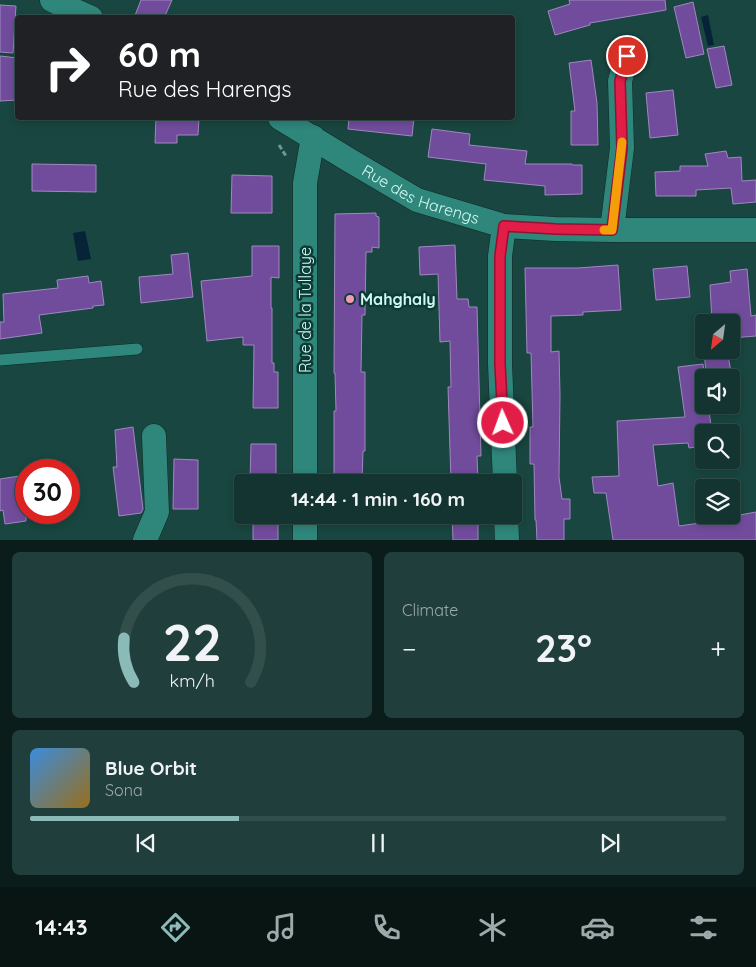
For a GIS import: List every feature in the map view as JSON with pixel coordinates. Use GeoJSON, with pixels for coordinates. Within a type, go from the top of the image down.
{"type":"FeatureCollection","features":[{"type":"Feature","properties":{"kind":"street"},"geometry":{"type":"LineString","coordinates":[[52,0],[84,15]]}},
{"type":"Feature","properties":{"kind":"street"},"geometry":{"type":"LineString","coordinates":[[612,230],[622,148],[620,81],[627,56]]}},
{"type":"Feature","properties":{"kind":"street","name":"Rue des Harengs"},"geometry":{"type":"LineString","coordinates":[[278,128],[313,137],[418,200],[504,226],[612,230],[756,230]]}},
{"type":"Feature","properties":{"kind":"street","name":"Rue de la Tullaye"},"geometry":{"type":"LineString","coordinates":[[305,474],[305,183],[313,137]]}},
{"type":"Feature","properties":{"kind":"street"},"geometry":{"type":"LineString","coordinates":[[504,226],[500,256],[500,344],[505,474]]}},
{"type":"Feature","properties":{"kind":"street"},"geometry":{"type":"LineString","coordinates":[[146,540],[157,512],[154,436]]}},
{"type":"Feature","properties":{"kind":"street"},"geometry":{"type":"LineString","coordinates":[[304,540],[305,524]]}},
{"type":"Feature","properties":{"kind":"street"},"geometry":{"type":"LineString","coordinates":[[506,524],[507,540]]}},
{"type":"Feature","properties":{"kind":"lane"},"geometry":{"type":"LineString","coordinates":[[0,360],[137,349]]}},
{"type":"Feature","properties":{"kind":"path"},"geometry":{"type":"LineString","coordinates":[[278,128],[284,152],[296,175],[305,183]]}},
{"type":"Feature","properties":{"kind":"water"},"geometry":{"type":"Polygon","coordinates":[[[708,15],[714,45],[708,46],[701,17],[708,15]]]}},
{"type":"Feature","properties":{"kind":"water"},"geometry":{"type":"Polygon","coordinates":[[[85,231],[91,259],[78,261],[73,233],[85,231]]]}},
{"type":"Feature","properties":{"kind":"building"},"geometry":{"type":"Polygon","coordinates":[[[141,0],[172,0],[165,15],[135,15],[141,0]]]}},
{"type":"Feature","properties":{"kind":"building"},"geometry":{"type":"Polygon","coordinates":[[[569,0],[665,0],[666,10],[590,23],[590,25],[555,35],[548,11],[570,4],[569,0]]]}},
{"type":"Feature","properties":{"kind":"building"},"geometry":{"type":"Polygon","coordinates":[[[693,2],[704,54],[686,58],[674,7],[693,2]]]}},
{"type":"Feature","properties":{"kind":"building"},"geometry":{"type":"Polygon","coordinates":[[[0,5],[16,6],[13,53],[0,52],[0,5]]]}},
{"type":"Feature","properties":{"kind":"building"},"geometry":{"type":"Polygon","coordinates":[[[724,46],[732,85],[716,88],[707,49],[724,46]]]}},
{"type":"Feature","properties":{"kind":"building"},"geometry":{"type":"Polygon","coordinates":[[[0,56],[15,58],[15,100],[0,101],[0,56]]]}},
{"type":"Feature","properties":{"kind":"building"},"geometry":{"type":"Polygon","coordinates":[[[591,60],[597,103],[598,145],[571,145],[571,111],[575,111],[569,63],[591,60]]]}},
{"type":"Feature","properties":{"kind":"building"},"geometry":{"type":"Polygon","coordinates":[[[673,90],[678,135],[650,138],[646,93],[673,90]]]}},
{"type":"Feature","properties":{"kind":"building"},"geometry":{"type":"Polygon","coordinates":[[[156,120],[199,120],[198,135],[177,135],[177,143],[155,143],[156,120]]]}},
{"type":"Feature","properties":{"kind":"building"},"geometry":{"type":"Polygon","coordinates":[[[349,120],[414,120],[412,136],[348,129],[349,120]]]}},
{"type":"Feature","properties":{"kind":"building"},"geometry":{"type":"Polygon","coordinates":[[[432,129],[470,134],[469,145],[527,151],[525,164],[582,165],[582,194],[545,195],[545,186],[484,180],[486,164],[428,157],[432,129]]]}},
{"type":"Feature","properties":{"kind":"building"},"geometry":{"type":"Polygon","coordinates":[[[726,151],[728,158],[741,157],[742,181],[756,180],[756,202],[733,204],[731,188],[696,190],[696,196],[656,196],[655,172],[680,171],[680,166],[708,166],[705,154],[726,151]]]}},
{"type":"Feature","properties":{"kind":"building"},"geometry":{"type":"Polygon","coordinates":[[[32,164],[96,165],[96,192],[32,191],[32,164]]]}},
{"type":"Feature","properties":{"kind":"building"},"geometry":{"type":"Polygon","coordinates":[[[232,175],[272,176],[272,213],[231,213],[232,175]]]}},
{"type":"Feature","properties":{"kind":"building"},"geometry":{"type":"Polygon","coordinates":[[[376,213],[376,216],[379,217],[379,248],[372,247],[372,252],[366,252],[365,315],[362,315],[361,372],[365,372],[365,451],[363,451],[362,474],[334,474],[334,411],[336,411],[334,373],[335,214],[376,213]]]}},
{"type":"Feature","properties":{"kind":"building"},"geometry":{"type":"Polygon","coordinates":[[[455,245],[457,299],[468,299],[469,307],[477,307],[481,456],[477,456],[478,474],[451,474],[448,387],[451,387],[450,341],[440,342],[438,274],[420,275],[419,247],[455,245]]]}},
{"type":"Feature","properties":{"kind":"building"},"geometry":{"type":"Polygon","coordinates":[[[252,246],[279,246],[279,278],[271,277],[272,363],[274,363],[274,372],[278,372],[278,408],[253,408],[254,345],[243,345],[243,337],[207,341],[201,281],[252,276],[252,246]]]}},
{"type":"Feature","properties":{"kind":"building"},"geometry":{"type":"Polygon","coordinates":[[[188,253],[193,297],[141,303],[139,277],[173,274],[171,255],[188,253]]]}},
{"type":"Feature","properties":{"kind":"building"},"geometry":{"type":"Polygon","coordinates":[[[618,265],[621,310],[583,312],[583,315],[551,316],[551,352],[559,351],[559,477],[562,499],[570,499],[570,519],[564,519],[564,540],[537,540],[534,464],[530,464],[530,427],[533,427],[531,353],[527,353],[525,268],[578,268],[618,265]]]}},
{"type":"Feature","properties":{"kind":"building"},"geometry":{"type":"Polygon","coordinates":[[[687,266],[690,297],[656,300],[653,269],[687,266]]]}},
{"type":"Feature","properties":{"kind":"building"},"geometry":{"type":"Polygon","coordinates":[[[747,269],[751,316],[756,315],[756,336],[740,337],[740,314],[712,314],[710,285],[731,282],[730,271],[747,269]]]}},
{"type":"Feature","properties":{"kind":"building"},"geometry":{"type":"Polygon","coordinates":[[[88,276],[89,283],[101,281],[104,305],[39,315],[42,333],[0,339],[0,322],[4,322],[3,294],[58,288],[57,280],[88,276]]]}},
{"type":"Feature","properties":{"kind":"building"},"geometry":{"type":"Polygon","coordinates":[[[705,359],[729,359],[730,369],[706,369],[705,359]]]}},
{"type":"Feature","properties":{"kind":"building"},"geometry":{"type":"Polygon","coordinates":[[[703,364],[704,369],[695,369],[695,414],[709,414],[711,424],[695,424],[695,447],[689,448],[688,443],[653,445],[658,486],[673,483],[679,526],[695,524],[740,524],[740,515],[756,512],[756,540],[613,540],[606,493],[594,493],[592,477],[619,476],[617,421],[685,417],[678,367],[703,364]]]}},
{"type":"Feature","properties":{"kind":"building"},"geometry":{"type":"Polygon","coordinates":[[[133,427],[143,509],[141,513],[119,516],[113,467],[117,467],[115,430],[133,427]]]}},
{"type":"Feature","properties":{"kind":"building"},"geometry":{"type":"Polygon","coordinates":[[[251,444],[276,444],[276,474],[250,474],[251,444]]]}},
{"type":"Feature","properties":{"kind":"building"},"geometry":{"type":"Polygon","coordinates":[[[174,459],[198,460],[198,509],[173,509],[174,459]]]}},
{"type":"Feature","properties":{"kind":"building"},"geometry":{"type":"Polygon","coordinates":[[[15,477],[15,523],[5,524],[3,510],[0,511],[0,479],[15,477]]]}},
{"type":"Feature","properties":{"kind":"building"},"geometry":{"type":"Polygon","coordinates":[[[253,524],[278,524],[278,540],[253,540],[253,524]]]}},
{"type":"Feature","properties":{"kind":"building"},"geometry":{"type":"Polygon","coordinates":[[[452,524],[478,524],[478,540],[453,540],[452,524]]]}},
{"type":"Feature","properties":{"kind":"slow traffic"},"geometry":{"type":"LineString","coordinates":[[604,230],[612,230],[622,142]]}},
{"type":"Feature","properties":{"kind":"place","name":"Mahghaly"},"geometry":{"type":"Point","coordinates":[350,299]}},
{"type":"Feature","properties":{"kind":"route"},"geometry":{"type":"LineString","coordinates":[[503,423],[500,364],[500,256],[504,226],[612,230],[622,148],[620,81],[627,56]]}}]}
